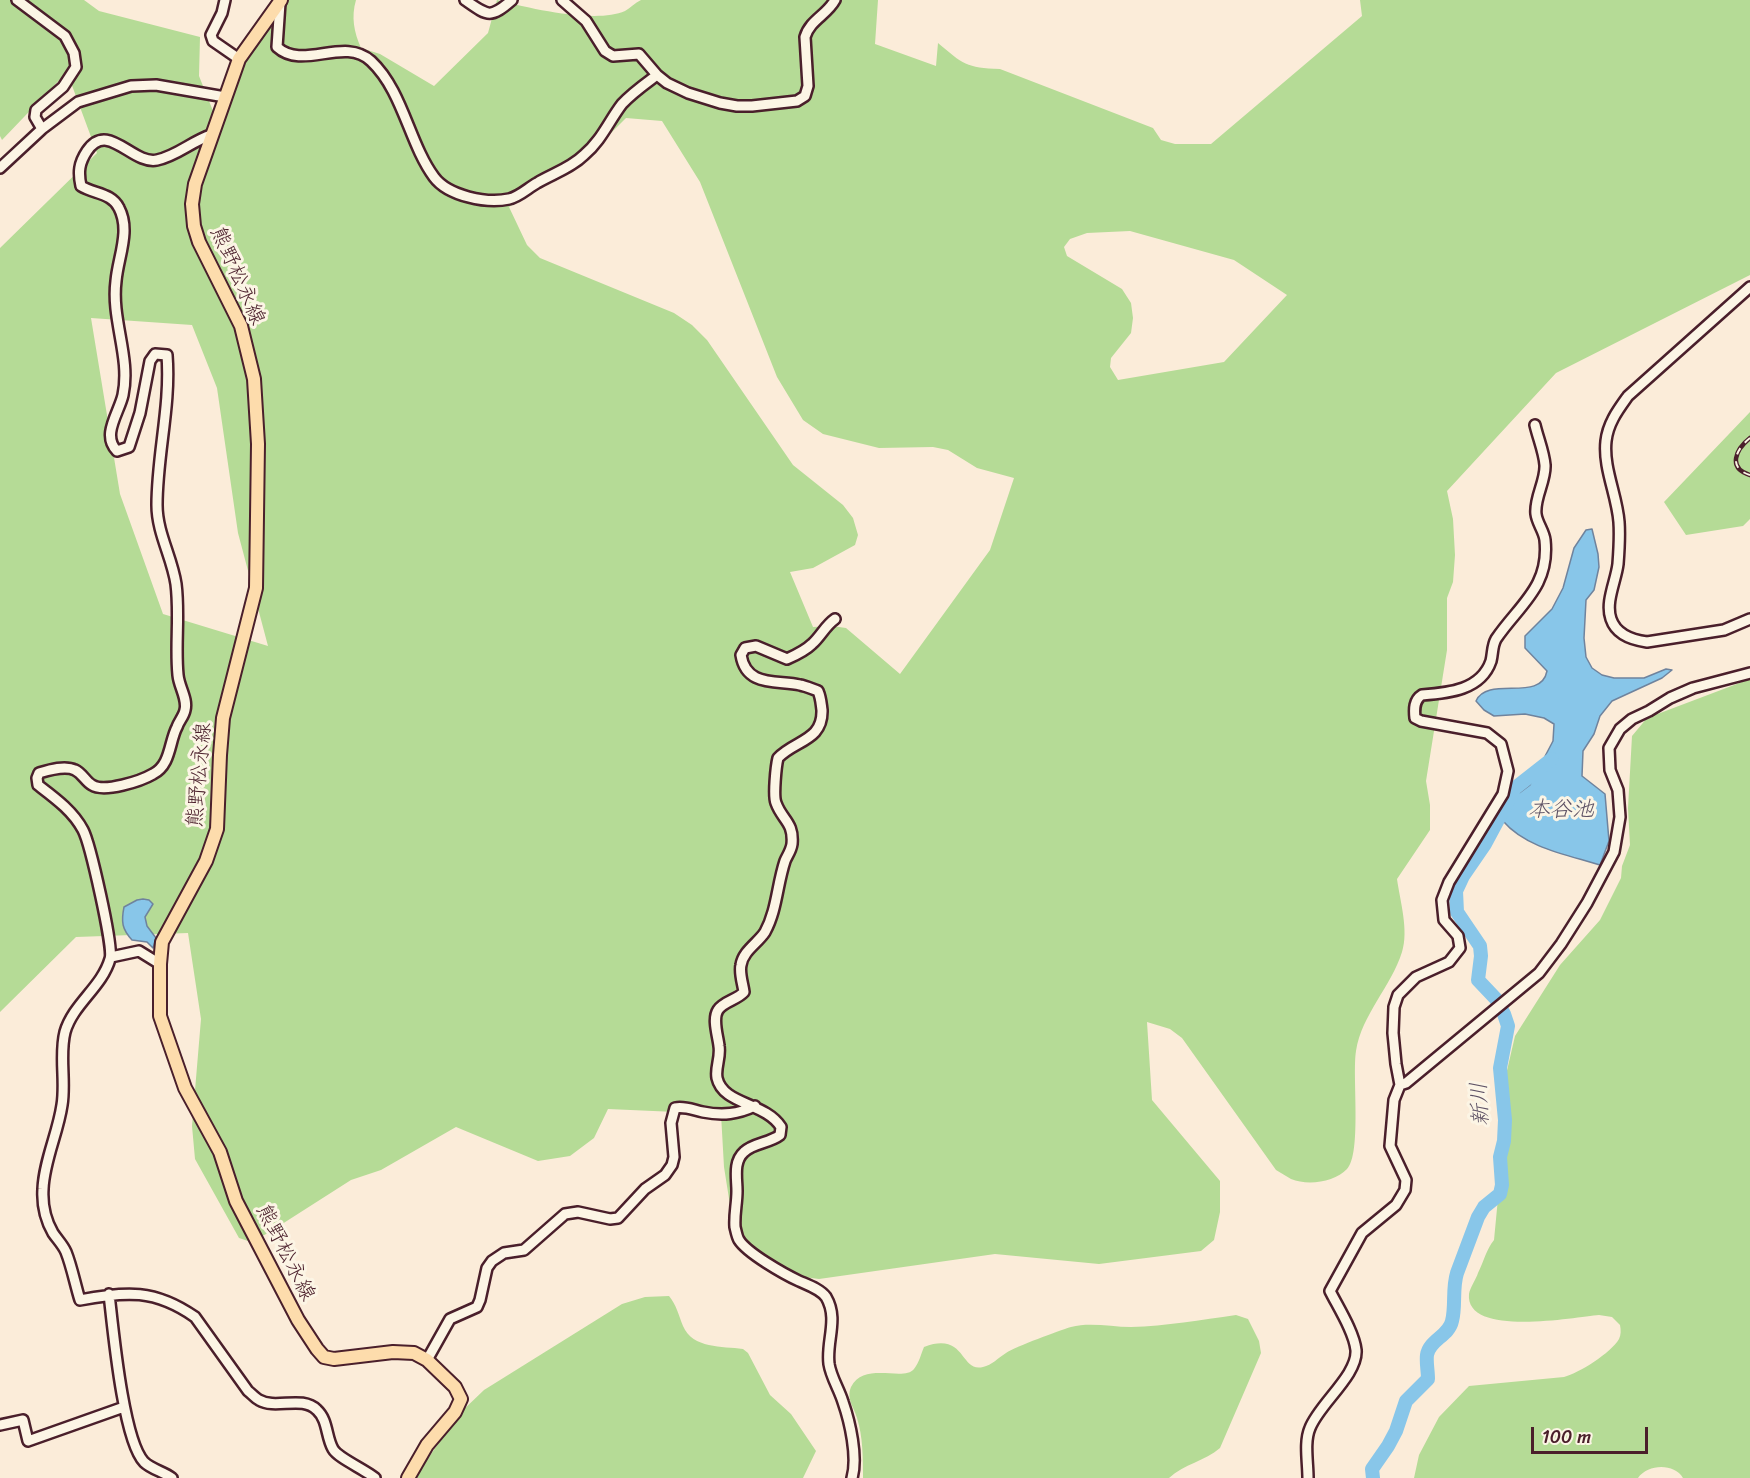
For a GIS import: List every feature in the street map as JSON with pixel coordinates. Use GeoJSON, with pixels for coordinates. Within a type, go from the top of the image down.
{"type":"FeatureCollection","features":[{"type":"Feature","properties":{"kind":"main road","name":"熊野松永線"},"geometry":{"type":"LineString","coordinates":[[280,1],[238,59],[195,184],[192,204],[194,226],[199,242],[241,326],[254,380],[258,444],[256,588],[223,718],[219,755],[217,829],[206,861],[162,942],[160,1016],[185,1089],[220,1152],[236,1201],[298,1320],[317,1349],[324,1357],[334,1359],[393,1352],[414,1353],[428,1360],[455,1387],[461,1399],[455,1412],[427,1445],[408,1478]]}},
{"type":"Feature","properties":{"kind":"street"},"geometry":{"type":"LineString","coordinates":[[17,0],[65,36],[75,53],[76,67],[63,87],[36,110],[35,117],[42,129]]}},
{"type":"Feature","properties":{"kind":"street"},"geometry":{"type":"LineString","coordinates":[[225,0],[222,13],[211,35],[213,41],[238,59]]}},
{"type":"Feature","properties":{"kind":"street"},"geometry":{"type":"LineString","coordinates":[[465,0],[484,13],[492,15],[512,0]]}},
{"type":"Feature","properties":{"kind":"street"},"geometry":{"type":"LineString","coordinates":[[562,0],[586,21],[605,51],[613,56],[639,54],[667,83],[688,93],[737,106],[797,101],[805,96],[807,29],[814,20],[828,11],[835,0]]}},
{"type":"Feature","properties":{"kind":"street"},"geometry":{"type":"LineString","coordinates":[[280,1],[277,47],[290,56],[349,51],[360,54],[372,62],[395,93],[433,176],[442,187],[476,199],[510,199],[584,156],[603,134],[622,105],[657,75]]}},
{"type":"Feature","properties":{"kind":"street"},"geometry":{"type":"LineString","coordinates":[[0,168],[42,129],[78,102],[131,86],[156,85],[225,97]]}},
{"type":"Feature","properties":{"kind":"street"},"geometry":{"type":"LineString","coordinates":[[212,135],[201,138],[183,150],[156,161],[138,156],[112,141],[96,141],[82,158],[78,172],[81,186],[114,200],[122,216],[124,240],[116,280],[115,302],[124,357],[125,379],[122,397],[114,416],[111,437],[112,445],[117,451],[129,447],[135,433],[150,362],[155,354],[167,355],[169,384],[157,506],[160,531],[176,584],[179,626],[176,650],[178,680],[185,702],[185,710],[176,727],[162,768],[154,774],[114,787],[92,786],[75,770],[66,768],[39,773],[37,778],[38,785],[73,816],[84,832],[94,864],[110,939],[111,957],[99,982],[77,1010],[65,1032],[63,1103],[43,1188],[44,1212],[54,1235],[66,1252],[80,1300],[109,1294],[132,1293],[151,1296],[183,1309],[195,1317],[248,1391],[258,1400],[270,1403],[310,1405],[318,1410],[334,1450],[375,1478]]}},
{"type":"Feature","properties":{"kind":"street"},"geometry":{"type":"LineString","coordinates":[[1750,287],[1628,396],[1609,425],[1606,442],[1607,462],[1619,522],[1618,565],[1610,606],[1610,617],[1616,628],[1636,640],[1647,642],[1724,630],[1750,619]]}},
{"type":"Feature","properties":{"kind":"street"},"geometry":{"type":"LineString","coordinates":[[1308,1478],[1307,1435],[1311,1425],[1355,1361],[1354,1339],[1330,1291],[1362,1233],[1396,1205],[1405,1190],[1406,1180],[1390,1146],[1394,1100],[1400,1085],[1393,1033],[1396,1001],[1398,995],[1416,977],[1449,962],[1460,948],[1458,936],[1444,920],[1442,900],[1449,882],[1503,794],[1508,771],[1501,744],[1494,737],[1487,733],[1420,721],[1415,718],[1414,710],[1418,698],[1422,695],[1441,694],[1471,686],[1485,673],[1491,660],[1493,644],[1510,618],[1536,591],[1546,552],[1545,537],[1536,514],[1545,466],[1535,425]]}},
{"type":"Feature","properties":{"kind":"street"},"geometry":{"type":"LineString","coordinates":[[835,619],[826,625],[813,644],[786,659],[756,646],[745,648],[741,656],[745,669],[754,676],[778,684],[798,684],[818,691],[821,697],[822,716],[820,725],[814,734],[778,758],[774,789],[776,803],[790,824],[792,848],[785,862],[764,934],[744,956],[741,965],[744,992],[741,997],[721,1006],[716,1012],[715,1021],[720,1053],[716,1070],[722,1089],[734,1099],[755,1106],[775,1117],[782,1127],[780,1135],[774,1140],[745,1151],[739,1158],[736,1166],[737,1197],[734,1209],[738,1240],[747,1250],[825,1296],[832,1313],[833,1324],[828,1347],[829,1367],[843,1402],[852,1436],[854,1471],[852,1478]]}},
{"type":"Feature","properties":{"kind":"street"},"geometry":{"type":"LineString","coordinates":[[1400,1085],[1406,1083],[1539,973],[1561,944],[1601,880],[1614,852],[1620,817],[1618,790],[1610,770],[1609,748],[1620,729],[1632,719],[1693,688],[1750,674]]}},
{"type":"Feature","properties":{"kind":"street"},"geometry":{"type":"LineString","coordinates":[[111,957],[139,951],[160,964]]}},
{"type":"Feature","properties":{"kind":"street"},"geometry":{"type":"LineString","coordinates":[[428,1360],[450,1319],[477,1307],[487,1268],[492,1261],[504,1253],[524,1250],[565,1214],[578,1212],[610,1219],[618,1218],[645,1189],[665,1175],[674,1157],[671,1123],[675,1108],[682,1107],[720,1114],[739,1113],[755,1106]]}},
{"type":"Feature","properties":{"kind":"street"},"geometry":{"type":"LineString","coordinates":[[109,1294],[124,1407],[142,1460],[172,1478]]}},
{"type":"Feature","properties":{"kind":"street"},"geometry":{"type":"LineString","coordinates":[[0,1425],[23,1420],[28,1441],[124,1407]]}},
{"type":"Feature","properties":{"kind":"green space"},"geometry":{"type":"Polygon","coordinates":[[[0,0],[84,0],[99,11],[200,37],[199,76],[219,126],[253,43],[285,0],[356,0],[354,24],[361,48],[380,54],[434,86],[488,33],[497,0],[562,13],[597,16],[625,11],[641,0],[878,0],[875,44],[936,66],[938,43],[953,56],[972,66],[1000,69],[1153,128],[1161,140],[1175,144],[1211,144],[1362,16],[1360,0],[1750,0],[1750,275],[1556,373],[1447,491],[1453,519],[1455,555],[1453,582],[1447,598],[1447,650],[1426,781],[1430,805],[1430,830],[1397,879],[1402,906],[1404,943],[1397,965],[1359,1038],[1355,1062],[1356,1113],[1352,1161],[1347,1169],[1336,1177],[1321,1182],[1305,1182],[1291,1179],[1276,1170],[1182,1038],[1170,1029],[1147,1022],[1152,1100],[1220,1181],[1220,1212],[1214,1240],[1201,1251],[1099,1264],[995,1254],[819,1279],[789,1275],[751,1245],[733,1224],[724,1167],[721,1114],[608,1109],[594,1138],[570,1156],[538,1161],[456,1127],[381,1170],[351,1180],[251,1242],[239,1238],[195,1159],[192,1126],[201,1019],[188,933],[76,937],[0,1012],[0,248],[97,153],[67,72],[2,140],[0,136],[0,0]],[[626,118],[585,159],[509,207],[527,245],[540,258],[674,313],[692,325],[707,340],[793,465],[843,505],[853,518],[858,535],[855,545],[813,568],[790,572],[813,627],[846,628],[900,674],[990,550],[1014,478],[977,468],[948,450],[933,447],[879,448],[823,434],[803,420],[777,377],[700,182],[662,121],[626,118]],[[1130,231],[1087,233],[1070,239],[1064,247],[1067,256],[1122,289],[1131,303],[1133,318],[1131,333],[1111,358],[1110,367],[1118,380],[1224,362],[1287,295],[1234,260],[1130,231]],[[91,318],[120,494],[163,614],[268,646],[238,533],[217,388],[192,325],[91,318]]]}},
{"type":"Feature","properties":{"kind":"green space"},"geometry":{"type":"Polygon","coordinates":[[[1750,412],[1750,519],[1743,526],[1686,535],[1664,502],[1750,412]]]}},
{"type":"Feature","properties":{"kind":"green space"},"geometry":{"type":"Polygon","coordinates":[[[1750,679],[1750,1478],[1683,1478],[1674,1470],[1661,1467],[1648,1470],[1638,1478],[1414,1478],[1419,1455],[1439,1417],[1469,1386],[1564,1377],[1594,1362],[1620,1337],[1620,1325],[1612,1317],[1599,1315],[1546,1321],[1502,1321],[1484,1316],[1472,1308],[1469,1294],[1494,1240],[1503,1146],[1499,1105],[1515,1036],[1560,965],[1600,920],[1621,878],[1622,866],[1630,845],[1628,808],[1632,736],[1647,718],[1750,679]]]}},
{"type":"Feature","properties":{"kind":"green space"},"geometry":{"type":"Polygon","coordinates":[[[669,1296],[683,1326],[694,1339],[709,1345],[743,1349],[748,1353],[770,1395],[791,1414],[816,1451],[803,1478],[414,1478],[460,1413],[484,1390],[622,1304],[645,1297],[669,1296]]]}},
{"type":"Feature","properties":{"kind":"green space"},"geometry":{"type":"Polygon","coordinates":[[[1236,1315],[1248,1319],[1259,1341],[1261,1353],[1220,1448],[1169,1478],[863,1478],[862,1440],[850,1399],[851,1387],[857,1379],[865,1375],[909,1372],[916,1367],[924,1347],[948,1344],[961,1353],[970,1364],[983,1367],[1019,1347],[1071,1327],[1144,1326],[1236,1315]]]}},
{"type":"Feature","properties":{"kind":"water","name":"本谷池"},"geometry":{"type":"Polygon","coordinates":[[[1592,529],[1599,567],[1594,590],[1586,600],[1584,638],[1586,657],[1592,668],[1602,675],[1614,678],[1644,678],[1666,669],[1672,670],[1662,678],[1612,701],[1600,716],[1594,734],[1583,751],[1582,776],[1605,794],[1609,841],[1600,865],[1535,844],[1523,838],[1503,821],[1510,800],[1530,785],[1553,741],[1554,724],[1544,718],[1525,714],[1494,716],[1476,701],[1482,694],[1491,690],[1525,688],[1535,686],[1543,680],[1547,671],[1525,648],[1525,636],[1552,609],[1563,588],[1574,548],[1586,530],[1592,529]]]}},
{"type":"Feature","properties":{"kind":"water"},"geometry":{"type":"Polygon","coordinates":[[[143,899],[153,904],[145,917],[147,926],[156,938],[153,948],[147,942],[132,940],[123,925],[124,907],[143,899]]]}},
{"type":"Feature","properties":{"kind":"waterway","name":"新川"},"geometry":{"type":"LineString","coordinates":[[1373,1478],[1372,1469],[1396,1431],[1406,1401],[1428,1379],[1429,1350],[1450,1326],[1457,1273],[1478,1217],[1484,1207],[1500,1194],[1502,1185],[1500,1157],[1504,1141],[1505,1120],[1500,1068],[1508,1026],[1496,999],[1478,980],[1480,946],[1457,912],[1456,891],[1463,876],[1485,844],[1515,788],[1552,759]]}},
{"type":"Feature","properties":{"kind":"railway"},"geometry":{"type":"LineString","coordinates":[[1750,438],[1741,447],[1736,458],[1738,468],[1750,475]]}}]}
